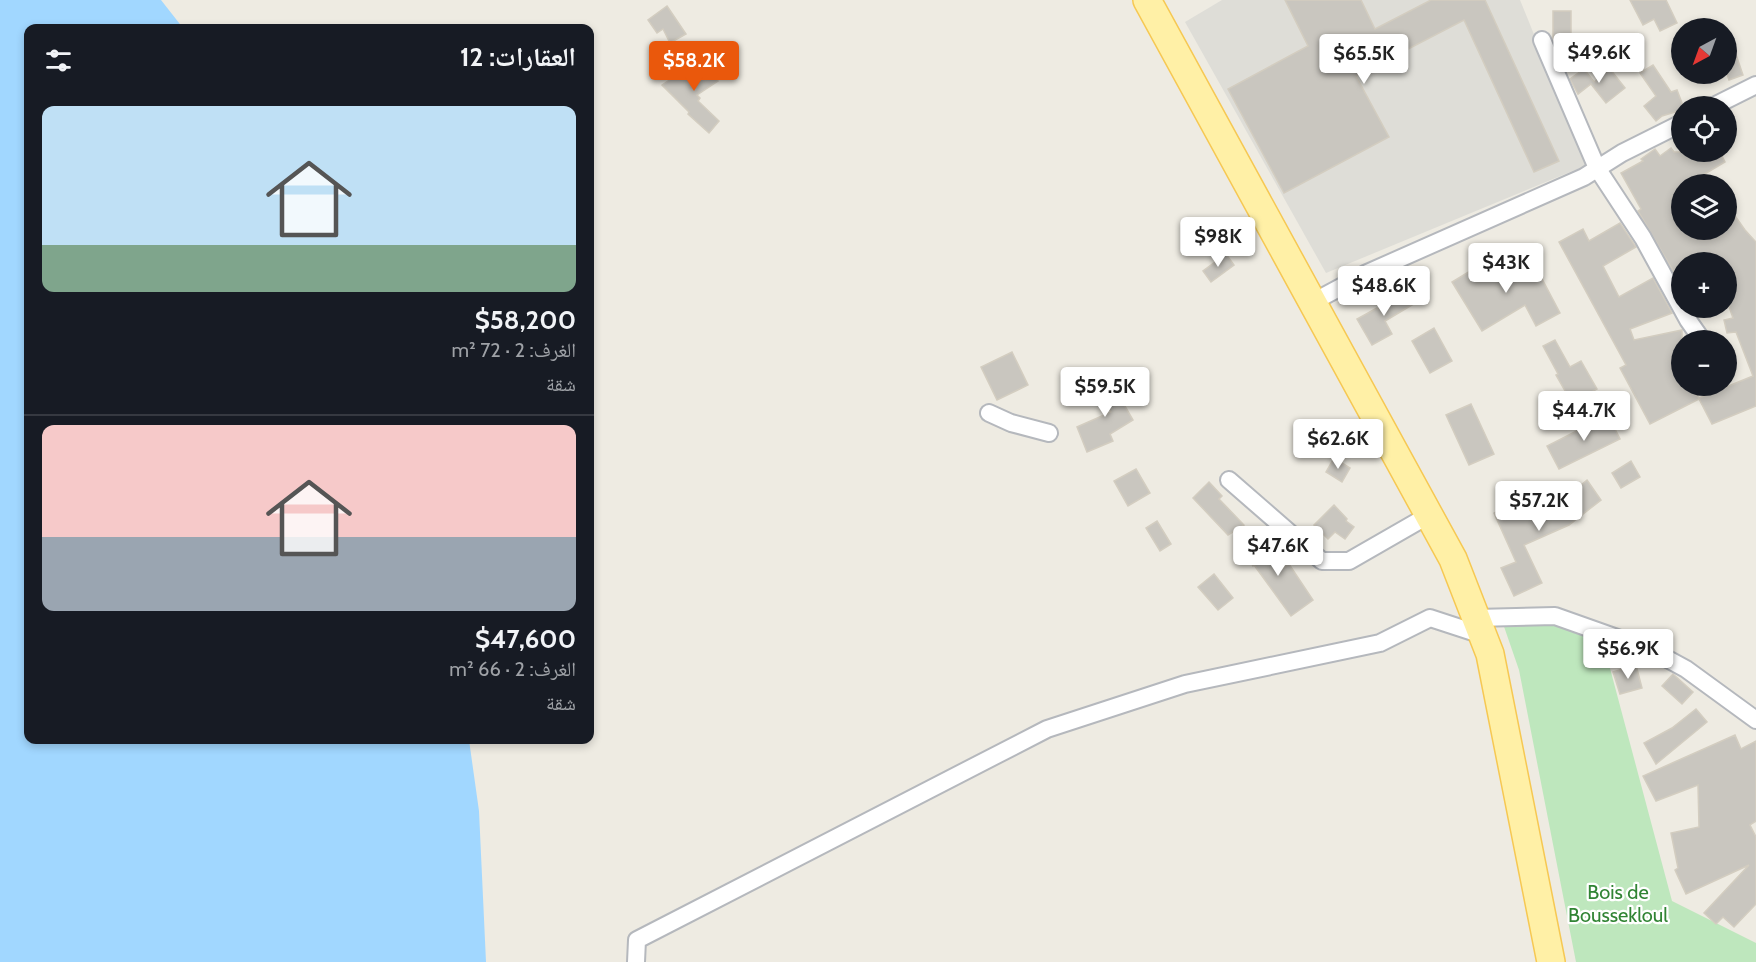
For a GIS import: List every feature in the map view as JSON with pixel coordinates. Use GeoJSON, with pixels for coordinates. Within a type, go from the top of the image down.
{"type":"FeatureCollection","features":[{"type":"Feature","properties":{"kind":"main road"},"geometry":{"type":"LineString","coordinates":[[1147,0],[1453,559],[1490,654],[1551,962]]}},
{"type":"Feature","properties":{"kind":"street"},"geometry":{"type":"LineString","coordinates":[[1542,40],[1597,168],[1643,238],[1695,330]]}},
{"type":"Feature","properties":{"kind":"street"},"geometry":{"type":"LineString","coordinates":[[1734,96],[1756,85]]}},
{"type":"Feature","properties":{"kind":"street"},"geometry":{"type":"LineString","coordinates":[[1313,302],[1365,274],[1584,177],[1671,129]]}},
{"type":"Feature","properties":{"kind":"street"},"geometry":{"type":"LineString","coordinates":[[988,413],[1011,423],[1049,433]]}},
{"type":"Feature","properties":{"kind":"street"},"geometry":{"type":"LineString","coordinates":[[1229,480],[1322,561],[1349,561],[1429,515]]}},
{"type":"Feature","properties":{"kind":"street"},"geometry":{"type":"LineString","coordinates":[[636,962],[637,940],[1047,729],[1185,684],[1380,643],[1431,618],[1479,626],[1555,616],[1651,650],[1686,669],[1756,720]]}},
{"type":"Feature","properties":{"kind":"shaded area"},"geometry":{"type":"Polygon","coordinates":[[[1222,0],[1520,0],[1587,165],[1326,273],[1185,22],[1222,0]]]}},
{"type":"Feature","properties":{"kind":"green space","name":"Bois de Boussekloul"},"geometry":{"type":"Polygon","coordinates":[[[1500,615],[1542,617],[1603,642],[1672,901],[1756,943],[1756,962],[1576,962],[1519,670],[1500,615]]]}},
{"type":"Feature","properties":{"kind":"water"},"geometry":{"type":"Polygon","coordinates":[[[0,0],[161,0],[180,24],[24,24],[24,744],[470,744],[479,811],[486,962],[0,962],[0,0]]]}},
{"type":"Feature","properties":{"kind":"building"},"geometry":{"type":"Polygon","coordinates":[[[1285,0],[1361,0],[1375,29],[1431,0],[1485,0],[1559,161],[1534,172],[1464,20],[1356,76],[1389,137],[1284,193],[1228,89],[1308,46],[1285,0]]]}},
{"type":"Feature","properties":{"kind":"building"},"geometry":{"type":"Polygon","coordinates":[[[1630,0],[1666,0],[1675,18],[1671,18],[1671,26],[1660,31],[1654,19],[1643,25],[1630,0]]]}},
{"type":"Feature","properties":{"kind":"building"},"geometry":{"type":"Polygon","coordinates":[[[667,6],[686,34],[670,43],[663,29],[657,33],[648,20],[667,6]]]}},
{"type":"Feature","properties":{"kind":"building"},"geometry":{"type":"Polygon","coordinates":[[[1553,11],[1571,11],[1571,38],[1553,38],[1553,11]]]}},
{"type":"Feature","properties":{"kind":"building"},"geometry":{"type":"Polygon","coordinates":[[[1737,57],[1743,75],[1737,77],[1737,57]]]}},
{"type":"Feature","properties":{"kind":"building"},"geometry":{"type":"Polygon","coordinates":[[[702,58],[718,81],[697,95],[700,98],[698,101],[719,121],[709,133],[662,85],[702,58]]]}},
{"type":"Feature","properties":{"kind":"building"},"geometry":{"type":"Polygon","coordinates":[[[1653,65],[1671,92],[1677,90],[1679,96],[1671,96],[1671,113],[1656,121],[1644,106],[1656,96],[1640,73],[1653,65]]]}},
{"type":"Feature","properties":{"kind":"building"},"geometry":{"type":"Polygon","coordinates":[[[1584,69],[1594,82],[1610,69],[1625,88],[1606,103],[1591,84],[1578,94],[1570,79],[1584,69]]]}},
{"type":"Feature","properties":{"kind":"building"},"geometry":{"type":"Polygon","coordinates":[[[1671,148],[1671,162],[1725,162],[1705,174],[1671,174],[1671,240],[1737,240],[1737,219],[1756,242],[1756,406],[1712,424],[1699,399],[1650,424],[1620,368],[1626,365],[1559,242],[1583,229],[1589,241],[1620,223],[1636,247],[1603,266],[1619,297],[1653,278],[1671,311],[1671,313],[1630,329],[1634,340],[1671,332],[1671,396],[1697,396],[1699,398],[1737,396],[1737,383],[1753,376],[1737,330],[1726,330],[1724,320],[1737,318],[1737,252],[1671,252],[1671,267],[1638,211],[1641,209],[1621,173],[1643,161],[1641,159],[1655,149],[1660,156],[1671,148]]]}},
{"type":"Feature","properties":{"kind":"building"},"geometry":{"type":"Polygon","coordinates":[[[1226,254],[1234,265],[1211,282],[1203,271],[1226,254]]]}},
{"type":"Feature","properties":{"kind":"building"},"geometry":{"type":"Polygon","coordinates":[[[1530,256],[1560,313],[1536,326],[1525,305],[1482,331],[1452,282],[1480,265],[1488,278],[1530,256]]]}},
{"type":"Feature","properties":{"kind":"building"},"geometry":{"type":"Polygon","coordinates":[[[1409,290],[1417,302],[1385,321],[1392,334],[1372,345],[1357,319],[1409,290]]]}},
{"type":"Feature","properties":{"kind":"building"},"geometry":{"type":"Polygon","coordinates":[[[1434,328],[1452,361],[1430,373],[1412,341],[1434,328]]]}},
{"type":"Feature","properties":{"kind":"building"},"geometry":{"type":"Polygon","coordinates":[[[1555,340],[1570,367],[1581,361],[1597,389],[1572,403],[1543,346],[1555,340]]]}},
{"type":"Feature","properties":{"kind":"building"},"geometry":{"type":"Polygon","coordinates":[[[1012,352],[1028,385],[997,400],[981,367],[1012,352]]]}},
{"type":"Feature","properties":{"kind":"building"},"geometry":{"type":"Polygon","coordinates":[[[1107,375],[1133,420],[1110,434],[1113,441],[1087,452],[1077,427],[1111,412],[1093,382],[1107,375]]]}},
{"type":"Feature","properties":{"kind":"building"},"geometry":{"type":"Polygon","coordinates":[[[1471,404],[1494,454],[1469,465],[1446,415],[1471,404]]]}},
{"type":"Feature","properties":{"kind":"building"},"geometry":{"type":"Polygon","coordinates":[[[1608,415],[1620,439],[1559,469],[1547,446],[1608,415]]]}},
{"type":"Feature","properties":{"kind":"building"},"geometry":{"type":"Polygon","coordinates":[[[1334,458],[1350,468],[1342,482],[1326,472],[1334,458]]]}},
{"type":"Feature","properties":{"kind":"building"},"geometry":{"type":"Polygon","coordinates":[[[1631,461],[1640,477],[1621,488],[1612,473],[1631,461]]]}},
{"type":"Feature","properties":{"kind":"building"},"geometry":{"type":"Polygon","coordinates":[[[1136,469],[1150,493],[1128,506],[1114,481],[1136,469]]]}},
{"type":"Feature","properties":{"kind":"building"},"geometry":{"type":"Polygon","coordinates":[[[1587,480],[1601,500],[1569,525],[1524,545],[1542,583],[1514,596],[1501,568],[1516,562],[1494,513],[1516,503],[1522,518],[1563,500],[1587,480]]]}},
{"type":"Feature","properties":{"kind":"building"},"geometry":{"type":"Polygon","coordinates":[[[1209,482],[1222,496],[1219,499],[1244,525],[1228,535],[1193,498],[1209,482]]]}},
{"type":"Feature","properties":{"kind":"building"},"geometry":{"type":"Polygon","coordinates":[[[1334,505],[1347,519],[1346,521],[1354,527],[1345,539],[1335,532],[1328,539],[1314,525],[1334,505]]]}},
{"type":"Feature","properties":{"kind":"building"},"geometry":{"type":"Polygon","coordinates":[[[1157,521],[1171,544],[1160,551],[1146,528],[1157,521]]]}},
{"type":"Feature","properties":{"kind":"building"},"geometry":{"type":"Polygon","coordinates":[[[1263,535],[1282,569],[1289,564],[1313,600],[1291,616],[1243,550],[1263,535]]]}},
{"type":"Feature","properties":{"kind":"building"},"geometry":{"type":"Polygon","coordinates":[[[1214,574],[1233,598],[1218,610],[1198,587],[1214,574]]]}},
{"type":"Feature","properties":{"kind":"building"},"geometry":{"type":"Polygon","coordinates":[[[1636,665],[1642,688],[1620,694],[1613,672],[1636,665]]]}},
{"type":"Feature","properties":{"kind":"building"},"geometry":{"type":"Polygon","coordinates":[[[1673,674],[1693,692],[1682,704],[1662,686],[1673,674]]]}},
{"type":"Feature","properties":{"kind":"building"},"geometry":{"type":"Polygon","coordinates":[[[1696,709],[1707,722],[1656,764],[1644,743],[1672,728],[1696,709]]]}},
{"type":"Feature","properties":{"kind":"building"},"geometry":{"type":"Polygon","coordinates":[[[1735,735],[1741,749],[1756,741],[1756,821],[1750,825],[1756,837],[1756,904],[1734,927],[1723,917],[1716,924],[1704,913],[1749,865],[1686,894],[1675,870],[1678,868],[1671,833],[1699,827],[1698,785],[1656,801],[1643,776],[1735,735]]]}}]}
